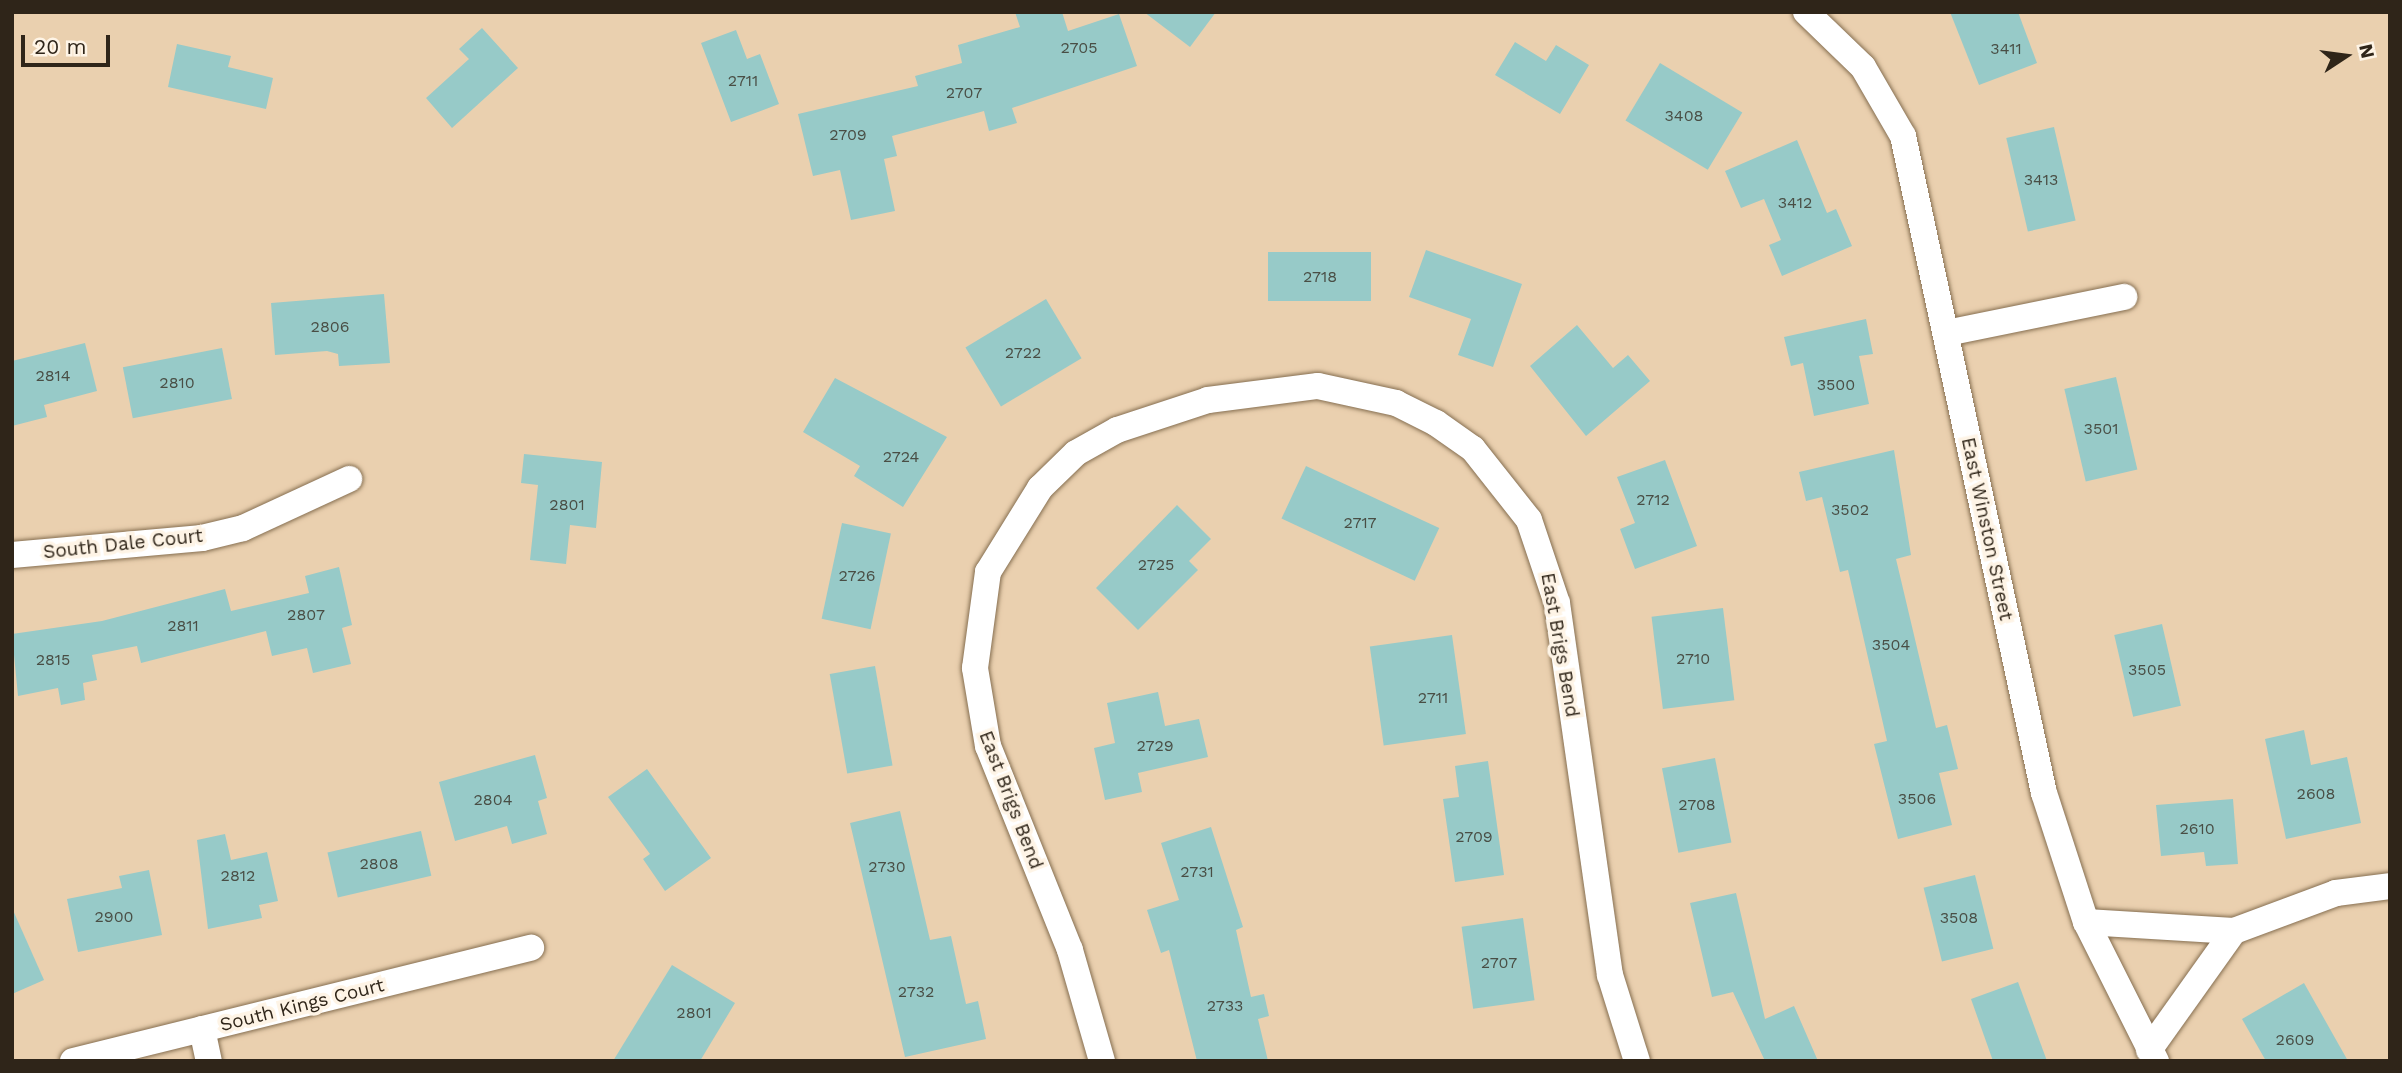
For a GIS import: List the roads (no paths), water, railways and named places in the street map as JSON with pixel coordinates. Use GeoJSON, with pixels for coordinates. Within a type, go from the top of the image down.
{"type":"FeatureCollection","features":[{"type":"Feature","properties":{"kind":"street","name":"East Winston Street"},"geometry":{"type":"LineString","coordinates":[[1806,12],[1863,66],[1903,135],[2044,793],[2086,922],[2152,1055]]}},
{"type":"Feature","properties":{"kind":"street"},"geometry":{"type":"LineString","coordinates":[[1947,333],[2124,297]]}},
{"type":"Feature","properties":{"kind":"street","name":"East Brigs Bend"},"geometry":{"type":"LineString","coordinates":[[1102,1061],[1070,950],[988,746],[975,668],[988,572],[1040,488],[1076,453],[1116,430],[1208,400],[1318,386],[1396,403],[1436,423],[1473,449],[1529,520],[1557,603],[1610,975],[1637,1061]]}},
{"type":"Feature","properties":{"kind":"street","name":"South Dale Court"},"geometry":{"type":"LineString","coordinates":[[12,555],[202,538],[243,528],[349,479]]}},
{"type":"Feature","properties":{"kind":"street"},"geometry":{"type":"LineString","coordinates":[[2086,922],[2234,931],[2336,893],[2390,886]]}},
{"type":"Feature","properties":{"kind":"street"},"geometry":{"type":"LineString","coordinates":[[2152,1055],[2234,931]]}},
{"type":"Feature","properties":{"kind":"street","name":"South Kings Court"},"geometry":{"type":"LineString","coordinates":[[73,1061],[531,948]]}},
{"type":"Feature","properties":{"kind":"street"},"geometry":{"type":"LineString","coordinates":[[202,1029],[209,1061]]}}]}
